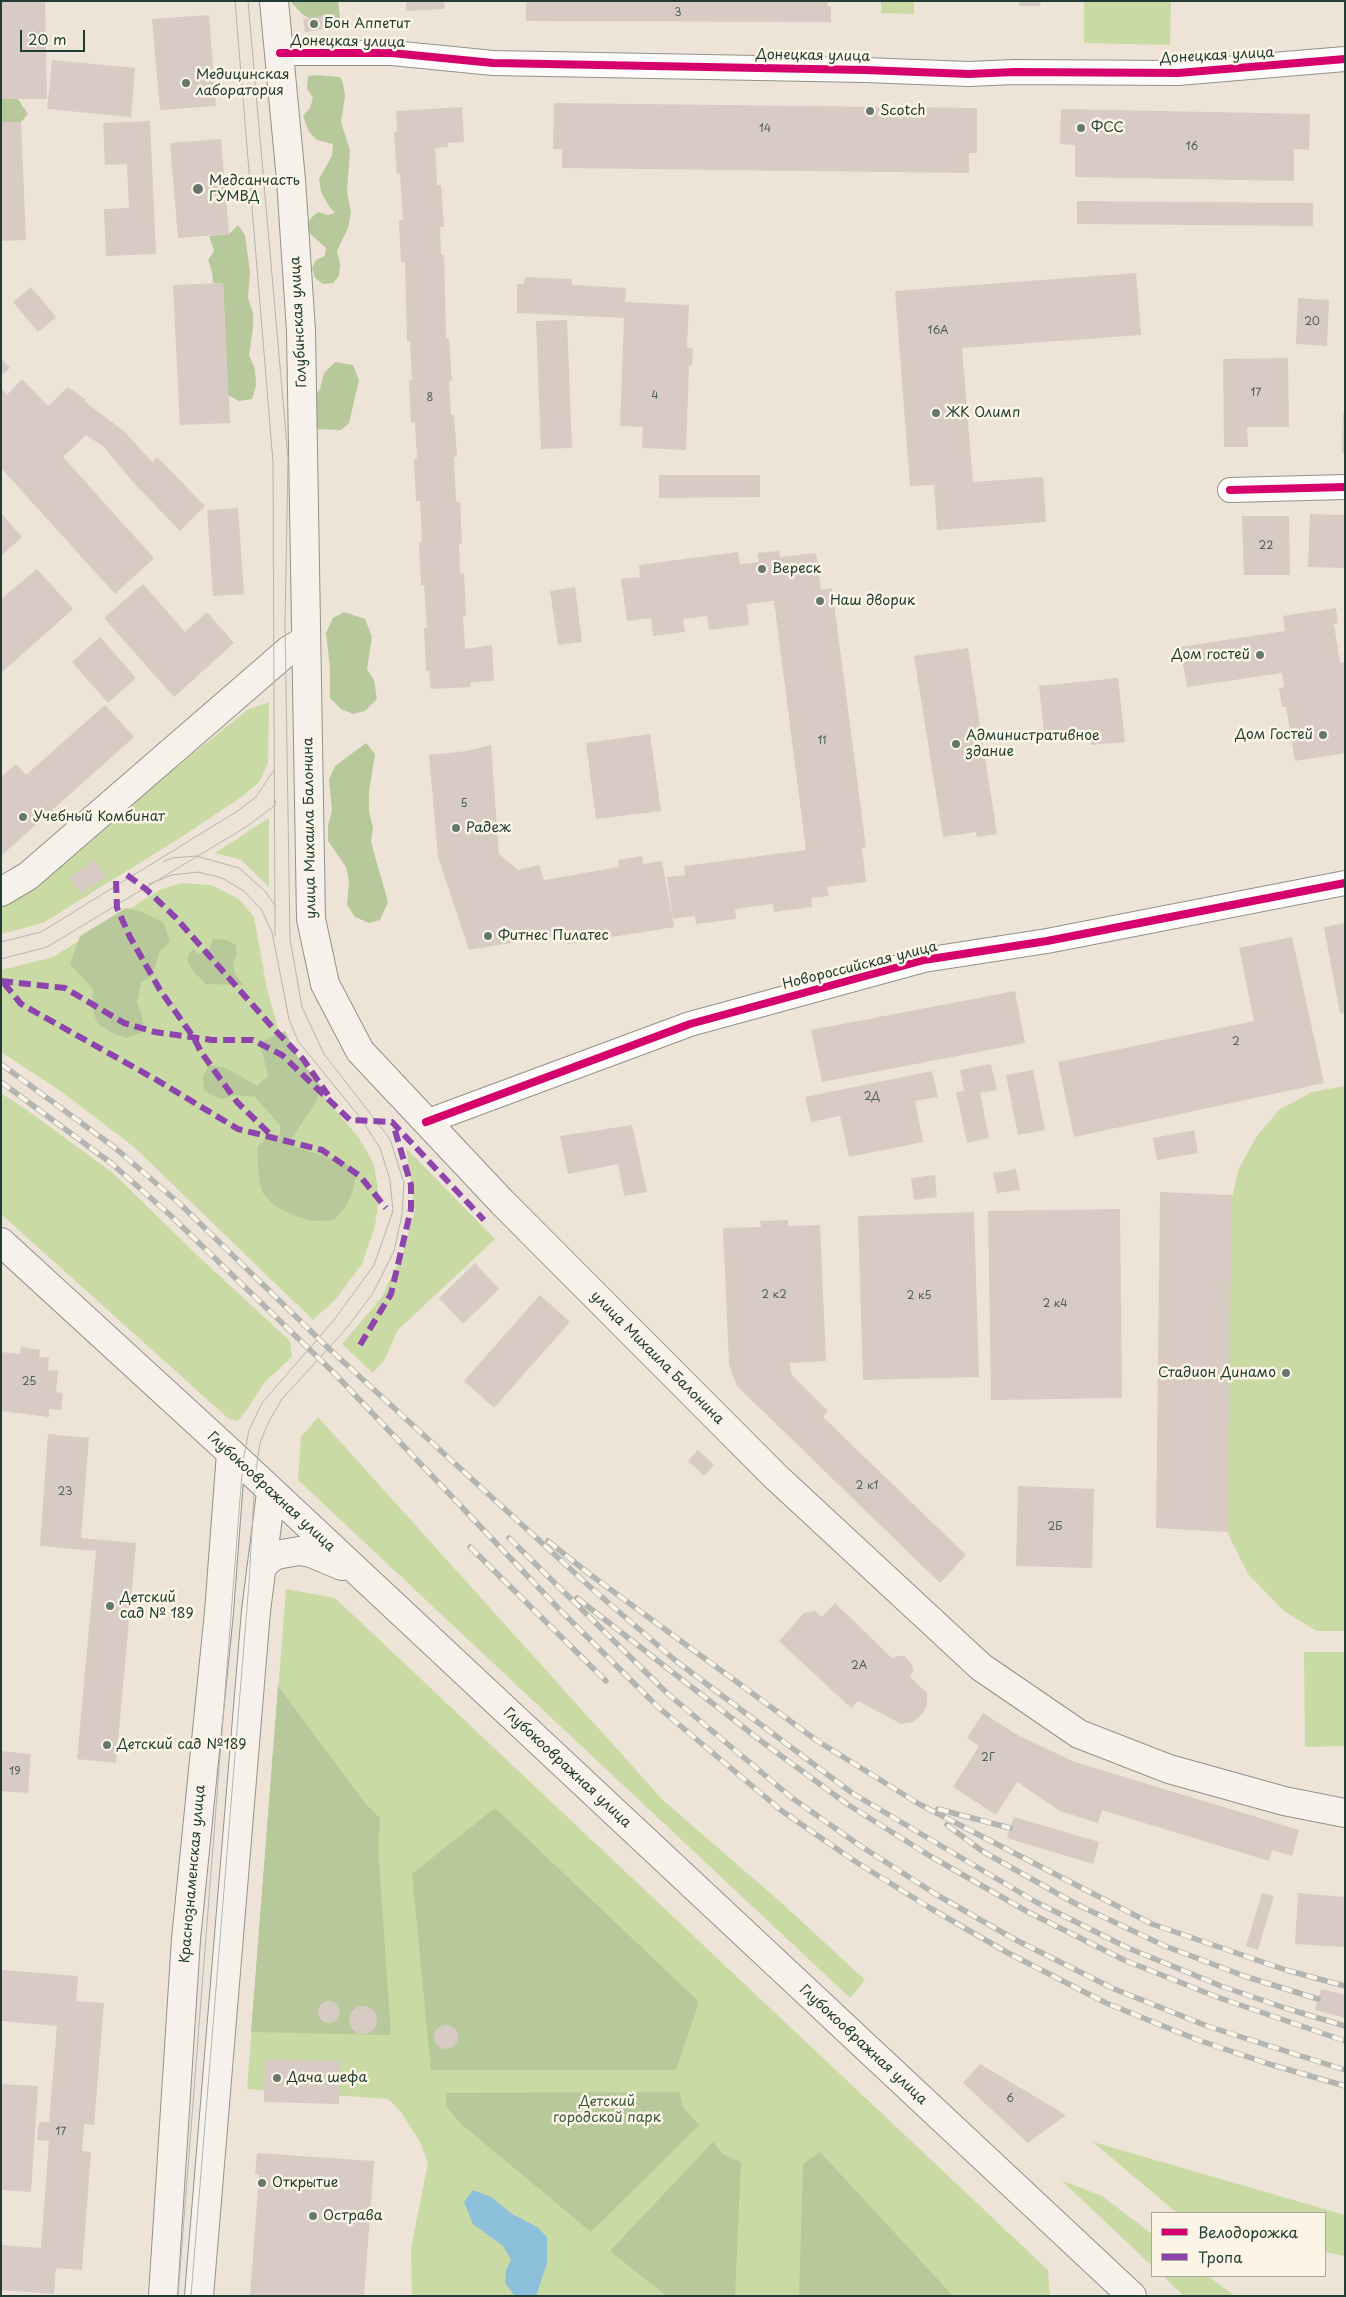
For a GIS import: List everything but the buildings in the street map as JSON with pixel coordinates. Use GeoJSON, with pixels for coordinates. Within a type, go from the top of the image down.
{"type":"FeatureCollection","features":[{"type":"Feature","properties":{"kind":"main road","name":"Голубинская улица"},"geometry":{"type":"LineString","coordinates":[[274,1],[280,54],[301,331],[305,644]]}},
{"type":"Feature","properties":{"kind":"main road"},"geometry":{"type":"LineString","coordinates":[[1,892],[28,876],[289,650],[299,644],[305,644]]}},
{"type":"Feature","properties":{"kind":"main road","name":"улица Михаила Балонина"},"geometry":{"type":"LineString","coordinates":[[305,644],[311,919],[325,984],[360,1051],[502,1202],[774,1476],[981,1667],[1079,1734],[1169,1769],[1284,1801],[1345,1813]]}},
{"type":"Feature","properties":{"kind":"main road","name":"Глубокоовражная улица"},"geometry":{"type":"LineString","coordinates":[[1,1242],[231,1453],[1132,2296]]}},
{"type":"Feature","properties":{"kind":"main road","name":"Краснознаменская улица"},"geometry":{"type":"LineString","coordinates":[[163,2296],[186,1939],[219,1612],[231,1453]]}},
{"type":"Feature","properties":{"kind":"main road"},"geometry":{"type":"LineString","coordinates":[[199,2296],[261,1570],[271,1492]]}},
{"type":"Feature","properties":{"kind":"main road"},"geometry":{"type":"LineString","coordinates":[[261,1570],[276,1555],[299,1551],[324,1558],[363,1577]]}},
{"type":"Feature","properties":{"kind":"street","name":"Донецкая улица"},"geometry":{"type":"LineString","coordinates":[[280,54],[392,53],[493,63],[855,69],[969,74],[1014,72],[1178,73],[1345,59]]}},
{"type":"Feature","properties":{"kind":"street"},"geometry":{"type":"LineString","coordinates":[[1230,490],[1345,487]]}},
{"type":"Feature","properties":{"kind":"street","name":"Новороссийская улица"},"geometry":{"type":"LineString","coordinates":[[426,1122],[690,1024],[924,960],[1047,941],[1345,883]]}},
{"type":"Feature","properties":{"kind":"green space"},"geometry":{"type":"Polygon","coordinates":[[[290,1],[338,1],[341,25],[324,26],[302,14],[290,1]]]}},
{"type":"Feature","properties":{"kind":"green space"},"geometry":{"type":"Polygon","coordinates":[[[881,1],[914,1],[914,14],[881,13],[881,1]]]}},
{"type":"Feature","properties":{"kind":"green space"},"geometry":{"type":"Polygon","coordinates":[[[1084,1],[1171,1],[1170,45],[1084,43],[1084,1]]]}},
{"type":"Feature","properties":{"kind":"green space"},"geometry":{"type":"Polygon","coordinates":[[[308,76],[340,77],[343,83],[345,96],[341,122],[350,150],[347,192],[351,213],[348,228],[337,251],[340,264],[339,276],[333,283],[323,284],[315,278],[312,268],[316,260],[325,256],[326,248],[307,231],[310,219],[318,212],[328,215],[335,213],[321,192],[319,179],[332,156],[333,144],[317,140],[309,132],[303,116],[310,108],[313,98],[307,89],[308,76]]]}},
{"type":"Feature","properties":{"kind":"green space"},"geometry":{"type":"Polygon","coordinates":[[[1,99],[18,99],[28,114],[21,122],[1,122],[1,99]]]}},
{"type":"Feature","properties":{"kind":"green space"},"geometry":{"type":"Polygon","coordinates":[[[238,225],[245,235],[250,272],[248,298],[253,313],[253,328],[249,355],[255,369],[256,386],[252,399],[239,401],[228,395],[223,283],[213,283],[212,271],[208,260],[214,251],[209,236],[229,234],[238,225]]]}},
{"type":"Feature","properties":{"kind":"green space"},"geometry":{"type":"Polygon","coordinates":[[[335,362],[353,365],[359,380],[349,423],[341,430],[313,429],[313,399],[320,389],[324,373],[335,362]]]}},
{"type":"Feature","properties":{"kind":"green space"},"geometry":{"type":"Polygon","coordinates":[[[344,612],[365,619],[372,637],[367,669],[374,680],[377,699],[365,711],[353,714],[341,709],[330,698],[330,668],[326,633],[333,618],[344,612]]]}},
{"type":"Feature","properties":{"kind":"green space"},"geometry":{"type":"Polygon","coordinates":[[[269,702],[268,763],[259,782],[243,796],[183,836],[43,923],[1,934],[1,901],[37,880],[247,710],[269,702]]]}},
{"type":"Feature","properties":{"kind":"green space"},"geometry":{"type":"Polygon","coordinates":[[[366,743],[375,754],[369,792],[369,813],[373,827],[371,842],[388,902],[380,920],[369,923],[355,917],[347,905],[349,881],[346,867],[328,841],[328,825],[332,811],[329,780],[335,766],[366,743]]]}},
{"type":"Feature","properties":{"kind":"green space"},"geometry":{"type":"Polygon","coordinates":[[[269,818],[269,887],[241,860],[215,853],[269,818]]]}},
{"type":"Feature","properties":{"kind":"green space"},"geometry":{"type":"Polygon","coordinates":[[[182,883],[211,885],[239,899],[254,917],[267,989],[279,1032],[300,1068],[359,1138],[374,1164],[379,1198],[375,1226],[362,1264],[336,1299],[313,1320],[134,1147],[62,1092],[1,1052],[1,970],[53,957],[161,889],[182,883]]]}},
{"type":"Feature","properties":{"kind":"green space"},"geometry":{"type":"Polygon","coordinates":[[[126,908],[142,912],[163,922],[170,942],[160,951],[152,977],[141,982],[137,1002],[142,1016],[144,1032],[126,1038],[112,1033],[97,1023],[92,1007],[93,989],[70,964],[80,936],[126,908]]]}},
{"type":"Feature","properties":{"kind":"green space"},"geometry":{"type":"Polygon","coordinates":[[[213,939],[227,940],[236,945],[237,954],[233,963],[235,974],[243,985],[206,984],[193,971],[188,963],[188,955],[193,949],[199,954],[209,950],[213,939]]]}},
{"type":"Feature","properties":{"kind":"green space"},"geometry":{"type":"Polygon","coordinates":[[[285,1031],[298,1057],[322,1087],[316,1102],[288,1144],[347,1164],[356,1176],[352,1193],[345,1208],[334,1220],[311,1221],[295,1216],[275,1206],[262,1192],[259,1180],[257,1147],[267,1138],[280,1135],[280,1125],[255,1097],[236,1095],[221,1099],[204,1091],[203,1076],[209,1065],[227,1068],[257,1086],[268,1076],[260,1042],[285,1031]]]}},
{"type":"Feature","properties":{"kind":"green space","name":"Стадион Динамо"},"geometry":{"type":"Polygon","coordinates":[[[1345,1086],[1345,1631],[1317,1631],[1284,1611],[1248,1574],[1227,1532],[1228,1214],[1239,1168],[1257,1136],[1279,1110],[1312,1092],[1345,1086]]]}},
{"type":"Feature","properties":{"kind":"green space"},"geometry":{"type":"Polygon","coordinates":[[[1,1093],[114,1174],[198,1256],[290,1341],[292,1357],[265,1382],[238,1421],[229,1419],[1,1214],[1,1093]]]}},
{"type":"Feature","properties":{"kind":"green space"},"geometry":{"type":"Polygon","coordinates":[[[406,1148],[495,1239],[398,1330],[385,1359],[373,1373],[342,1344],[381,1298],[403,1253],[415,1210],[406,1148]]]}},
{"type":"Feature","properties":{"kind":"green space"},"geometry":{"type":"Polygon","coordinates":[[[318,1417],[664,1801],[785,1906],[865,1980],[850,1998],[298,1480],[301,1437],[318,1417]]]}},
{"type":"Feature","properties":{"kind":"green space","name":"Детский городской парк"},"geometry":{"type":"Polygon","coordinates":[[[286,1589],[335,1598],[1048,2270],[1050,2296],[412,2296],[411,2248],[428,2163],[420,2142],[401,2112],[388,2099],[247,2089],[286,1589]]]}},
{"type":"Feature","properties":{"kind":"green space"},"geometry":{"type":"Polygon","coordinates":[[[1304,1652],[1345,1652],[1345,1746],[1305,1747],[1304,1652]]]}},
{"type":"Feature","properties":{"kind":"green space"},"geometry":{"type":"Polygon","coordinates":[[[278,1686],[365,1803],[380,1818],[378,1848],[391,2035],[251,2032],[278,1686]]]}},
{"type":"Feature","properties":{"kind":"green space"},"geometry":{"type":"Polygon","coordinates":[[[495,1808],[699,2002],[676,2070],[431,2070],[412,1874],[495,1808]]]}},
{"type":"Feature","properties":{"kind":"green space"},"geometry":{"type":"Polygon","coordinates":[[[679,2092],[683,2107],[699,2125],[591,2232],[460,2123],[446,2106],[446,2093],[679,2092]]]}},
{"type":"Feature","properties":{"kind":"green space"},"geometry":{"type":"Polygon","coordinates":[[[713,2142],[724,2155],[741,2162],[735,2296],[670,2296],[664,2294],[610,2251],[713,2142]]]}},
{"type":"Feature","properties":{"kind":"green space"},"geometry":{"type":"Polygon","coordinates":[[[1093,2142],[1345,2215],[1345,2256],[1326,2252],[1326,2212],[1176,2212],[1093,2142]]]}},
{"type":"Feature","properties":{"kind":"green space"},"geometry":{"type":"Polygon","coordinates":[[[820,2152],[953,2296],[799,2296],[803,2164],[820,2152]]]}},
{"type":"Feature","properties":{"kind":"green space"},"geometry":{"type":"Polygon","coordinates":[[[1061,2180],[1102,2196],[1151,2233],[1151,2265],[1061,2180]]]}},
{"type":"Feature","properties":{"kind":"green space"},"geometry":{"type":"Polygon","coordinates":[[[1164,2277],[1209,2277],[1235,2296],[1184,2296],[1164,2277]]]}},
{"type":"Feature","properties":{"kind":"water"},"geometry":{"type":"Polygon","coordinates":[[[473,2190],[491,2197],[512,2214],[537,2227],[547,2237],[547,2263],[536,2296],[515,2296],[505,2283],[506,2271],[511,2259],[503,2246],[473,2224],[464,2202],[473,2190]]]}},
{"type":"Feature","properties":{"kind":"tram line"},"geometry":{"type":"LineString","coordinates":[[235,1],[273,462],[275,936]]}},
{"type":"Feature","properties":{"kind":"tram line"},"geometry":{"type":"LineString","coordinates":[[191,2296],[249,1583],[255,1477],[260,1443],[268,1423],[282,1399],[346,1329],[373,1293],[394,1251],[402,1215],[404,1183],[390,1139],[324,1054],[302,1007],[290,939],[285,624],[288,458],[248,1]]}},
{"type":"Feature","properties":{"kind":"tram line"},"geometry":{"type":"LineString","coordinates":[[1,942],[41,932],[236,812],[256,797],[274,770]]}},
{"type":"Feature","properties":{"kind":"tram line"},"geometry":{"type":"LineString","coordinates":[[1,959],[47,947],[246,827],[274,806],[276,801]]}},
{"type":"Feature","properties":{"kind":"tram line"},"geometry":{"type":"LineString","coordinates":[[163,862],[172,858],[196,856],[239,868],[265,891],[276,907]]}},
{"type":"Feature","properties":{"kind":"tram line"},"geometry":{"type":"LineString","coordinates":[[149,884],[172,875],[198,872],[222,878],[244,891],[261,909],[272,932],[289,1019],[298,1041],[362,1120],[380,1148],[390,1180],[393,1211],[374,1265],[334,1320],[262,1403],[249,1430],[243,1461],[178,2296]]}},
{"type":"Feature","properties":{"kind":"railway"},"geometry":{"type":"LineString","coordinates":[[1,1064],[114,1147],[179,1203],[325,1345],[589,1586],[676,1661],[852,1793],[1036,1902],[1128,1948],[1221,1986],[1345,2026]]}},
{"type":"Feature","properties":{"kind":"railway"},"geometry":{"type":"LineString","coordinates":[[1,1082],[111,1163],[169,1214],[334,1373],[558,1608],[658,1707],[782,1811],[853,1860],[930,1908],[1008,1953],[1106,2003],[1198,2040],[1269,2064],[1345,2086]]}},
{"type":"Feature","properties":{"kind":"railway"},"geometry":{"type":"LineString","coordinates":[[509,1538],[668,1694],[792,1798],[859,1845],[937,1895],[1014,1939],[1112,1988],[1207,2026],[1345,2070]]}},
{"type":"Feature","properties":{"kind":"railway"},"geometry":{"type":"LineString","coordinates":[[548,1541],[588,1573],[816,1740],[919,1804],[1152,1924],[1286,1970],[1345,1986]]}},
{"type":"Feature","properties":{"kind":"railway"},"geometry":{"type":"LineString","coordinates":[[470,1547],[606,1681]]}},
{"type":"Feature","properties":{"kind":"railway"},"geometry":{"type":"LineString","coordinates":[[577,1598],[765,1744],[847,1804],[930,1856],[1028,1912],[1124,1960],[1217,1997],[1345,2041]]}},
{"type":"Feature","properties":{"kind":"railway"},"geometry":{"type":"LineString","coordinates":[[938,1809],[1010,1828]]}},
{"type":"Feature","properties":{"kind":"railway"},"geometry":{"type":"LineString","coordinates":[[947,1825],[982,1851],[1076,1904],[1165,1946],[1244,1976],[1318,1999]]}},
{"type":"Feature","properties":{"kind":"marked path"},"geometry":{"type":"LineString","coordinates":[[127,875],[147,890],[175,917],[273,1028],[303,1059],[328,1095]]}},
{"type":"Feature","properties":{"kind":"marked path"},"geometry":{"type":"LineString","coordinates":[[116,881],[117,908],[130,937],[160,990],[237,1102],[273,1137]]}},
{"type":"Feature","properties":{"kind":"marked path"},"geometry":{"type":"LineString","coordinates":[[1,981],[65,988],[124,1023],[155,1032],[212,1040],[253,1040],[282,1055],[350,1120],[392,1122],[484,1220]]}},
{"type":"Feature","properties":{"kind":"marked path"},"geometry":{"type":"LineString","coordinates":[[4,983],[21,1004],[155,1079],[238,1129],[322,1150],[360,1176],[386,1208]]}},
{"type":"Feature","properties":{"kind":"marked path"},"geometry":{"type":"LineString","coordinates":[[360,1345],[391,1294],[411,1209],[411,1185],[394,1127]]}},
{"type":"Feature","properties":{"kind":"cycle path"},"geometry":{"type":"LineString","coordinates":[[280,53],[392,53],[493,63],[865,70],[969,74],[1014,72],[1178,73],[1345,59]]}},
{"type":"Feature","properties":{"kind":"cycle path"},"geometry":{"type":"LineString","coordinates":[[1230,490],[1345,487]]}},
{"type":"Feature","properties":{"kind":"cycle path"},"geometry":{"type":"LineString","coordinates":[[426,1122],[690,1024],[924,960],[1047,941],[1345,883]]}},
{"type":"Feature","properties":{"kind":"place","name":"Бон Аппетит"},"geometry":{"type":"Point","coordinates":[314,24]}},
{"type":"Feature","properties":{"kind":"place","name":"Медицинская лаборатория"},"geometry":{"type":"Point","coordinates":[186,83]}},
{"type":"Feature","properties":{"kind":"place","name":"Scotch"},"geometry":{"type":"Point","coordinates":[870,111]}},
{"type":"Feature","properties":{"kind":"place","name":"ФСС"},"geometry":{"type":"Point","coordinates":[1081,128]}},
{"type":"Feature","properties":{"kind":"place","name":"Медсанчасть ГУМВД"},"geometry":{"type":"Point","coordinates":[198,189]}},
{"type":"Feature","properties":{"kind":"place","name":"ЖК Олимп"},"geometry":{"type":"Point","coordinates":[936,413]}},
{"type":"Feature","properties":{"kind":"place","name":"Вереск"},"geometry":{"type":"Point","coordinates":[762,569]}},
{"type":"Feature","properties":{"kind":"place","name":"Наш дворик"},"geometry":{"type":"Point","coordinates":[820,601]}},
{"type":"Feature","properties":{"kind":"place","name":"Дом гостей"},"geometry":{"type":"Point","coordinates":[1260,655]}},
{"type":"Feature","properties":{"kind":"place","name":"Дом Гостей"},"geometry":{"type":"Point","coordinates":[1323,735]}},
{"type":"Feature","properties":{"kind":"place","name":"Административное здание"},"geometry":{"type":"Point","coordinates":[956,744]}},
{"type":"Feature","properties":{"kind":"place","name":"Учебный Комбинат"},"geometry":{"type":"Point","coordinates":[23,817]}},
{"type":"Feature","properties":{"kind":"place","name":"Радеж"},"geometry":{"type":"Point","coordinates":[456,828]}},
{"type":"Feature","properties":{"kind":"place","name":"Фитнес Пилатес"},"geometry":{"type":"Point","coordinates":[488,936]}},
{"type":"Feature","properties":{"kind":"place","name":"Стадион Динамо"},"geometry":{"type":"Point","coordinates":[1286,1373]}},
{"type":"Feature","properties":{"kind":"place","name":"Детский сад № 189"},"geometry":{"type":"Point","coordinates":[110,1606]}},
{"type":"Feature","properties":{"kind":"place","name":"Детский сад №189"},"geometry":{"type":"Point","coordinates":[107,1745]}},
{"type":"Feature","properties":{"kind":"place","name":"Дача шефа"},"geometry":{"type":"Point","coordinates":[277,2078]}},
{"type":"Feature","properties":{"kind":"place","name":"Открытие"},"geometry":{"type":"Point","coordinates":[262,2183]}},
{"type":"Feature","properties":{"kind":"place","name":"Острава"},"geometry":{"type":"Point","coordinates":[313,2216]}}]}
